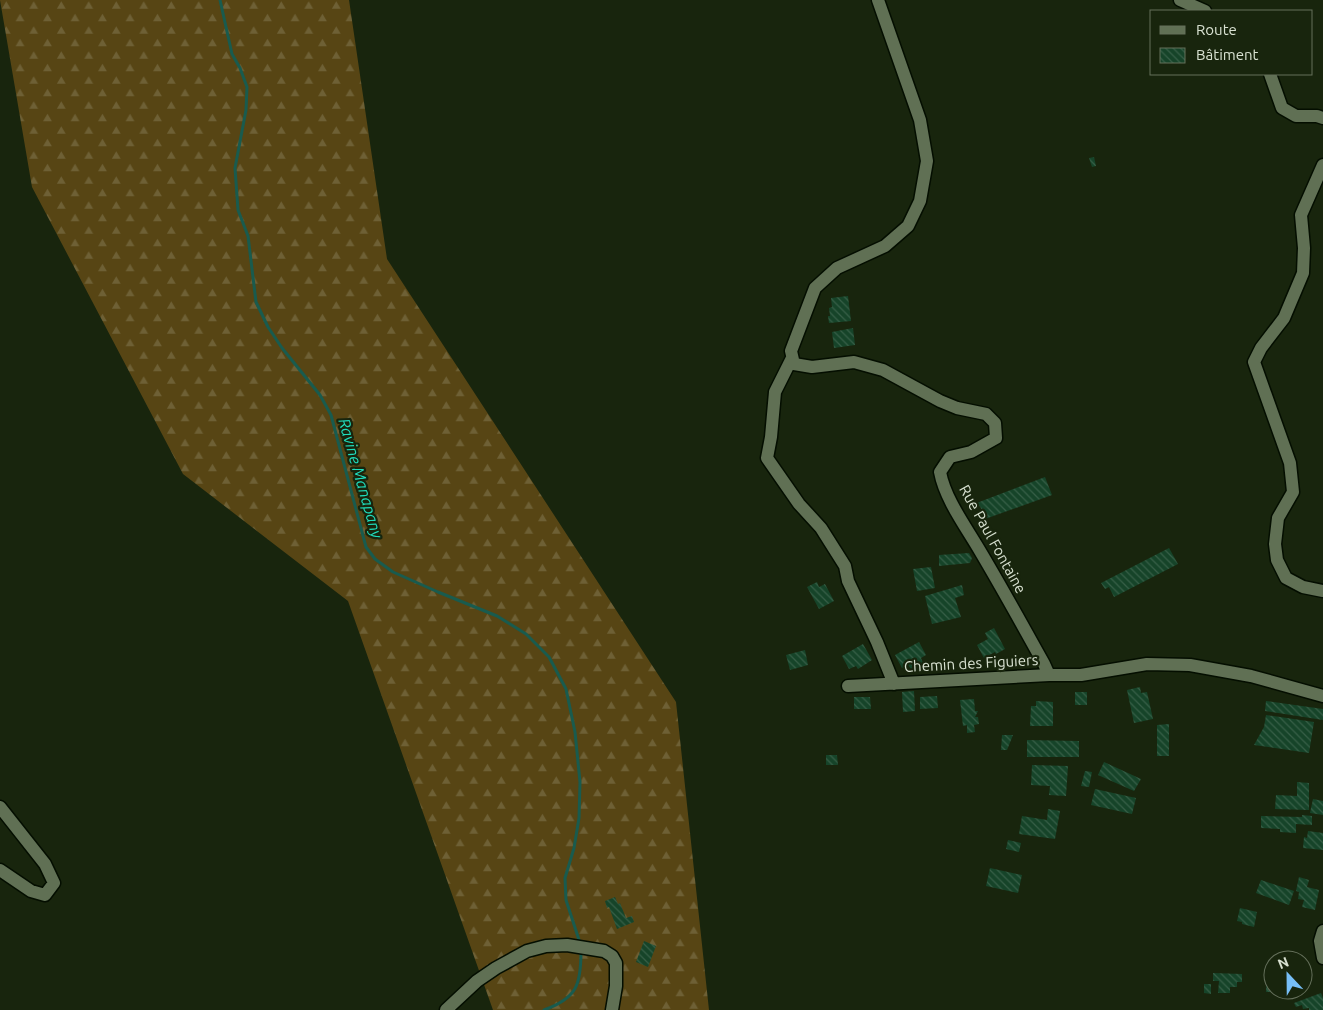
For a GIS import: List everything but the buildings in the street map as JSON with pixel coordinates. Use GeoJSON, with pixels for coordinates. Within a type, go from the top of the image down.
{"type":"FeatureCollection","features":[{"type":"Feature","properties":{"kind":"street"},"geometry":{"type":"LineString","coordinates":[[792,358],[791,351],[815,288],[837,268],[884,246],[908,226],[920,201],[927,161],[920,120],[878,0]]}},
{"type":"Feature","properties":{"kind":"street"},"geometry":{"type":"LineString","coordinates":[[1180,0],[1202,10]]}},
{"type":"Feature","properties":{"kind":"street"},"geometry":{"type":"LineString","coordinates":[[1270,75],[1282,108],[1296,116],[1317,116],[1323,118]]}},
{"type":"Feature","properties":{"kind":"street"},"geometry":{"type":"LineString","coordinates":[[1323,165],[1302,215],[1303,274],[1284,318],[1254,362],[1290,463],[1293,492],[1278,518],[1275,544],[1277,560],[1286,578],[1303,587],[1323,591]]}},
{"type":"Feature","properties":{"kind":"street","name":"Rue Paul Fontaine"},"geometry":{"type":"LineString","coordinates":[[792,358],[794,364],[812,368],[854,362],[883,370],[940,401],[957,408],[986,414],[995,422],[996,438],[971,452],[950,457],[940,472],[954,506],[1049,675]]}},
{"type":"Feature","properties":{"kind":"street","name":"Chemin des Figuiers"},"geometry":{"type":"LineString","coordinates":[[792,358],[776,392],[767,458],[799,504],[822,528],[846,566],[848,580],[894,684]]}},
{"type":"Feature","properties":{"kind":"street"},"geometry":{"type":"LineString","coordinates":[[1049,675],[1080,675],[1147,664],[1190,665],[1251,676],[1323,696]]}},
{"type":"Feature","properties":{"kind":"street","name":"Chemin des Figuiers"},"geometry":{"type":"LineString","coordinates":[[848,686],[1049,675]]}},
{"type":"Feature","properties":{"kind":"street"},"geometry":{"type":"LineString","coordinates":[[0,807],[45,864],[54,883],[45,895],[31,891],[0,870]]}},
{"type":"Feature","properties":{"kind":"street"},"geometry":{"type":"LineString","coordinates":[[1323,931],[1320,941],[1323,958]]}},
{"type":"Feature","properties":{"kind":"street"},"geometry":{"type":"LineString","coordinates":[[446,1010],[477,981],[527,950],[546,946],[566,945],[604,951],[612,956],[616,963],[616,986],[612,1010]]}},
{"type":"Feature","properties":{"kind":"green space"},"geometry":{"type":"Polygon","coordinates":[[[0,0],[349,0],[387,259],[676,702],[709,1010],[493,1010],[348,601],[183,474],[32,187],[0,0]]]}},
{"type":"Feature","properties":{"kind":"waterway","name":"Ravine Manapany"},"geometry":{"type":"LineString","coordinates":[[220,0],[232,54],[247,87],[246,110],[235,168],[238,210],[248,236],[256,302],[268,327],[282,348],[320,395],[331,415],[366,547],[375,559],[393,572],[497,616],[526,634],[549,657],[566,689],[575,732],[580,782],[579,818],[574,848],[565,878],[566,900],[580,943]]}},
{"type":"Feature","properties":{"kind":"waterway","name":"Ravine Manapany"},"geometry":{"type":"LineString","coordinates":[[544,1010],[564,1001],[575,989],[580,973],[581,951]]}}]}
